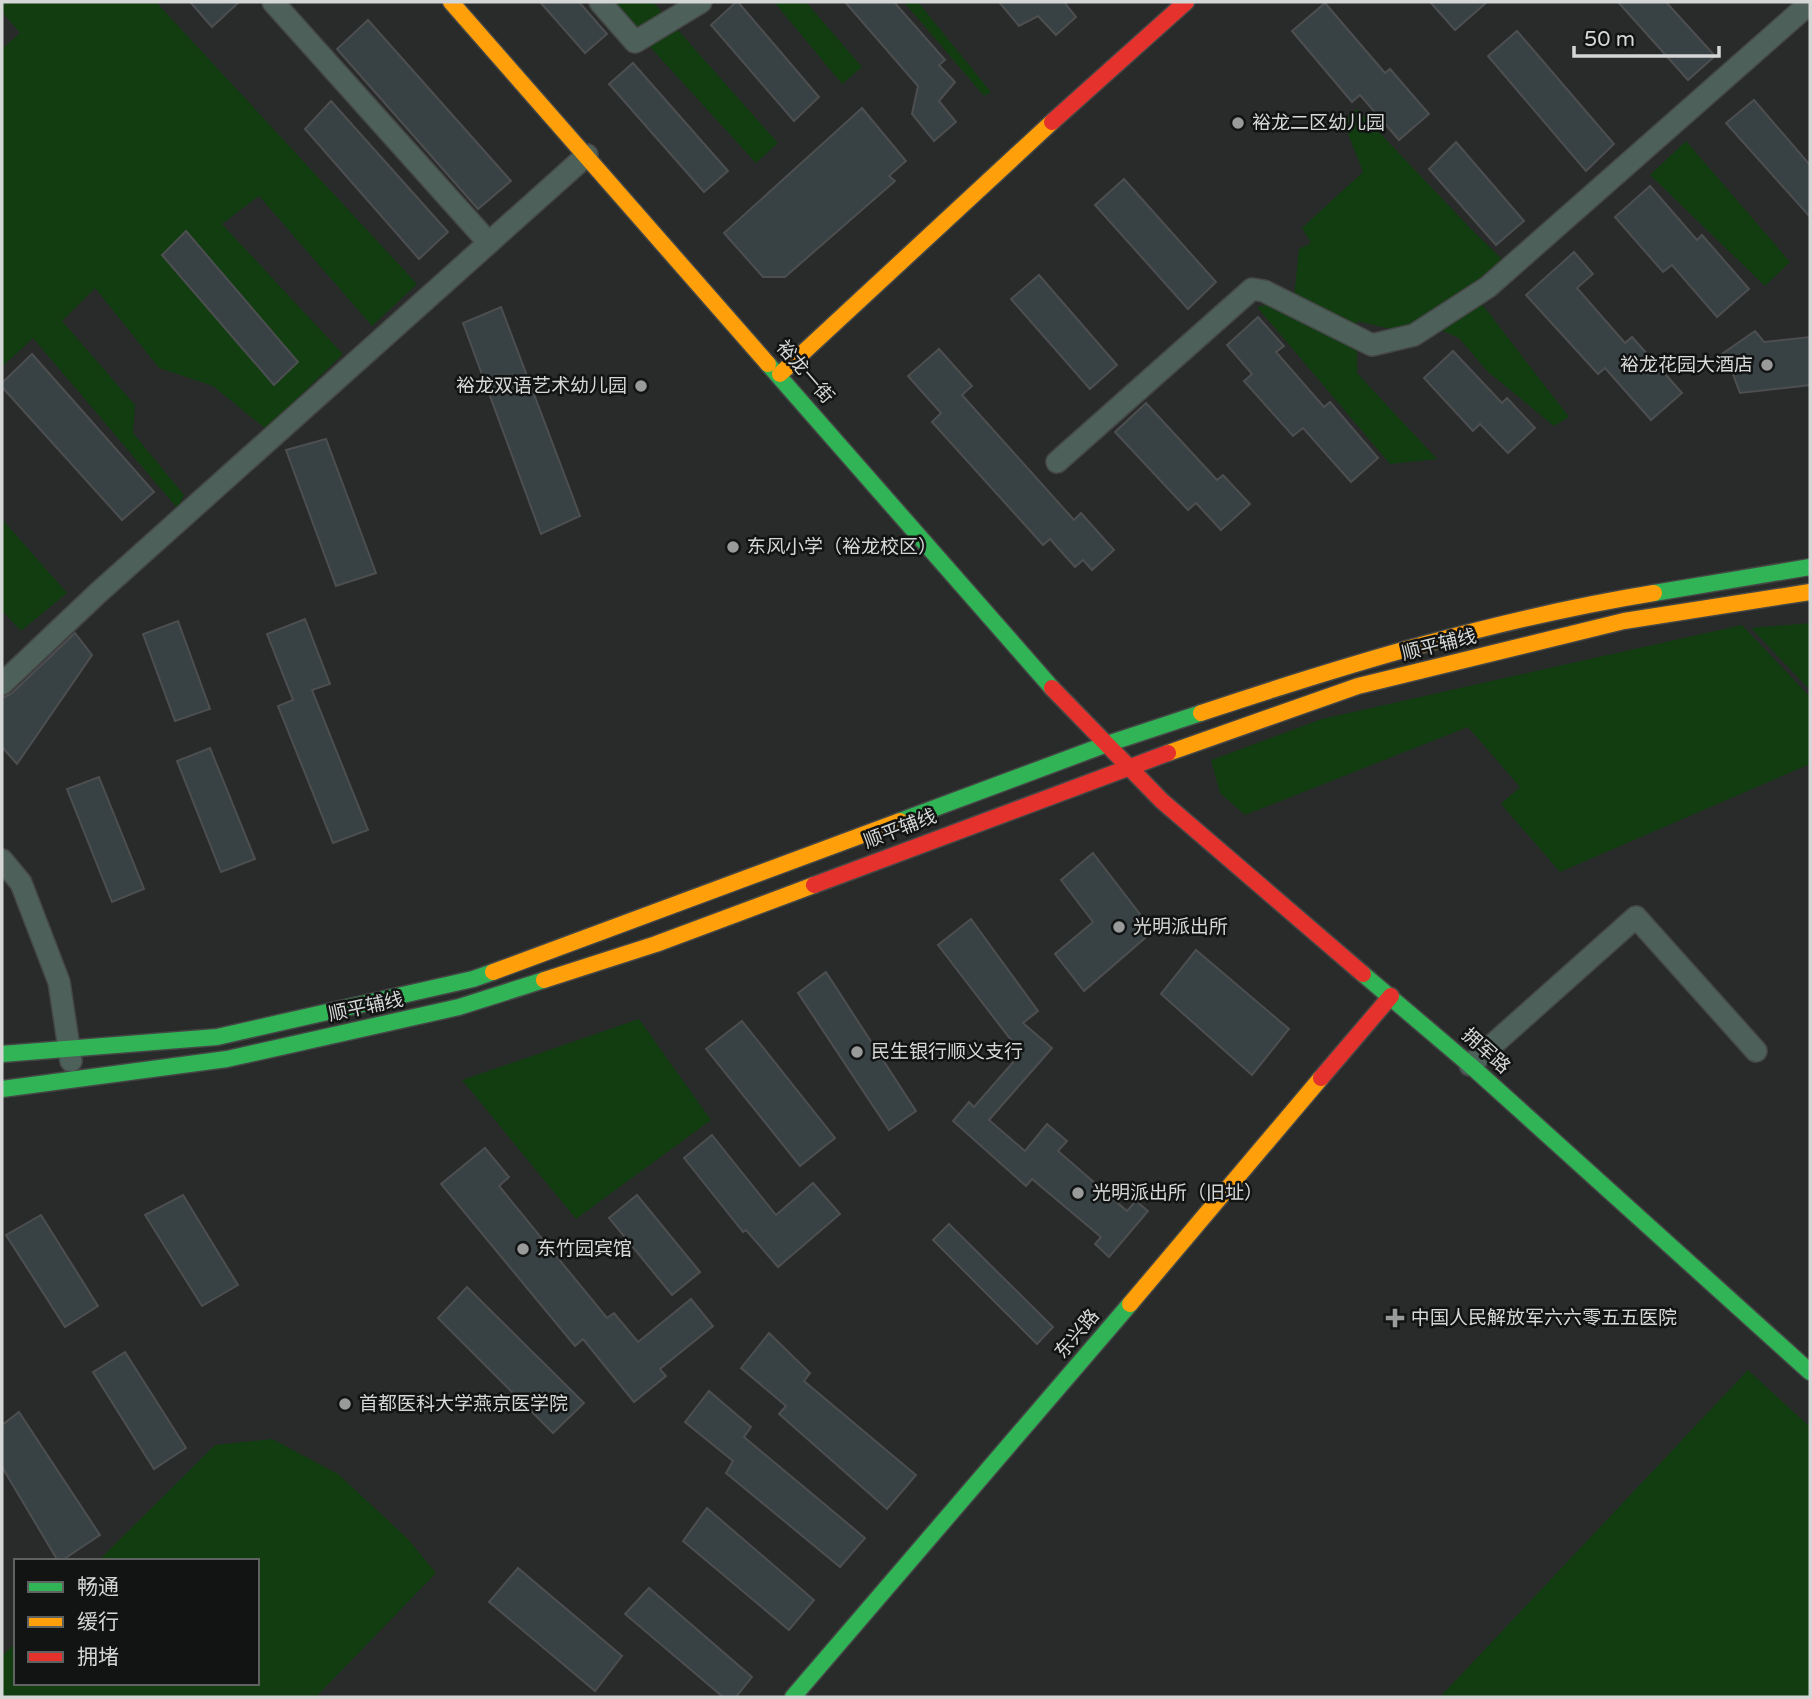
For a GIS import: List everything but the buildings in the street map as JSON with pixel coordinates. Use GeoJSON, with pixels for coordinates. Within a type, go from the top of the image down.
{"type":"FeatureCollection","features":[{"type":"Feature","properties":{"kind":"main road","name":"裕龙一街"},"geometry":{"type":"LineString","coordinates":[[452,2],[1069,707],[1129,767]]}},
{"type":"Feature","properties":{"kind":"main road"},"geometry":{"type":"LineString","coordinates":[[780,374],[1021,150],[1186,2]]}},
{"type":"Feature","properties":{"kind":"main road","name":"顺平辅线"},"geometry":{"type":"LineString","coordinates":[[2,1054],[217,1037],[473,979],[1107,744],[1281,686],[1496,625],[1634,596],[1810,567]]}},
{"type":"Feature","properties":{"kind":"main road","name":"顺平辅线"},"geometry":{"type":"LineString","coordinates":[[2,1089],[227,1059],[459,1007],[656,944],[1129,767],[1358,686],[1624,621],[1810,592]]}},
{"type":"Feature","properties":{"kind":"main road","name":"拥军路"},"geometry":{"type":"LineString","coordinates":[[1129,767],[1163,802],[1470,1065],[1810,1372]]}},
{"type":"Feature","properties":{"kind":"main road","name":"东兴路"},"geometry":{"type":"LineString","coordinates":[[793,1697],[1013,1443],[1391,996]]}},
{"type":"Feature","properties":{"kind":"street"},"geometry":{"type":"LineString","coordinates":[[273,2],[489,243]]}},
{"type":"Feature","properties":{"kind":"street"},"geometry":{"type":"LineString","coordinates":[[600,2],[635,42],[701,2]]}},
{"type":"Feature","properties":{"kind":"street"},"geometry":{"type":"LineString","coordinates":[[1058,462],[1252,289],[1264,290],[1372,345],[1414,335],[1488,287],[1802,11]]}},
{"type":"Feature","properties":{"kind":"street"},"geometry":{"type":"LineString","coordinates":[[2,684],[98,593],[587,155]]}},
{"type":"Feature","properties":{"kind":"street"},"geometry":{"type":"LineString","coordinates":[[2,860],[21,883],[59,982],[75,1080]]}},
{"type":"Feature","properties":{"kind":"street"},"geometry":{"type":"LineString","coordinates":[[1470,1065],[1636,917],[1756,1051]]}},
{"type":"Feature","properties":{"kind":"green space"},"geometry":{"type":"Polygon","coordinates":[[[2,2],[156,2],[417,284],[372,326],[259,196],[222,224],[343,354],[266,429],[213,386],[159,368],[95,288],[62,321],[135,405],[133,433],[184,495],[178,509],[33,338],[2,367],[2,49],[20,33],[2,12],[2,2]]]}},
{"type":"Feature","properties":{"kind":"green space"},"geometry":{"type":"Polygon","coordinates":[[[609,2],[653,2],[778,143],[756,163],[609,2]]]}},
{"type":"Feature","properties":{"kind":"green space"},"geometry":{"type":"Polygon","coordinates":[[[774,2],[806,2],[862,67],[842,84],[774,2]]]}},
{"type":"Feature","properties":{"kind":"green space"},"geometry":{"type":"Polygon","coordinates":[[[904,2],[918,2],[991,92],[984,96],[904,2]]]}},
{"type":"Feature","properties":{"kind":"green space"},"geometry":{"type":"Polygon","coordinates":[[[1357,109],[1504,261],[1471,290],[1569,417],[1554,426],[1488,372],[1459,338],[1424,323],[1399,331],[1357,321],[1357,373],[1437,459],[1390,464],[1257,307],[1294,298],[1299,249],[1311,243],[1302,228],[1363,172],[1343,121],[1357,109]]]}},
{"type":"Feature","properties":{"kind":"green space"},"geometry":{"type":"Polygon","coordinates":[[[1686,141],[1790,262],[1765,286],[1650,175],[1686,141]]]}},
{"type":"Feature","properties":{"kind":"green space"},"geometry":{"type":"Polygon","coordinates":[[[2,519],[67,593],[21,631],[2,611],[2,519]]]}},
{"type":"Feature","properties":{"kind":"green space"},"geometry":{"type":"Polygon","coordinates":[[[1810,623],[1810,690],[1751,628],[1810,623]]]}},
{"type":"Feature","properties":{"kind":"green space"},"geometry":{"type":"Polygon","coordinates":[[[1742,625],[1810,697],[1810,764],[1560,872],[1501,804],[1520,787],[1468,727],[1245,815],[1220,793],[1211,760],[1322,719],[1742,625]]]}},
{"type":"Feature","properties":{"kind":"green space"},"geometry":{"type":"Polygon","coordinates":[[[639,1019],[711,1120],[576,1219],[462,1080],[639,1019]]]}},
{"type":"Feature","properties":{"kind":"green space"},"geometry":{"type":"Polygon","coordinates":[[[1748,1370],[1810,1427],[1810,1697],[1440,1697],[1748,1370]]]}},
{"type":"Feature","properties":{"kind":"green space"},"geometry":{"type":"Polygon","coordinates":[[[272,1439],[338,1474],[407,1538],[436,1573],[316,1697],[2,1697],[2,1656],[14,1644],[14,1685],[259,1685],[259,1559],[100,1559],[215,1445],[272,1439]]]}},
{"type":"Feature","properties":{"kind":"traffic: fast"},"geometry":{"type":"LineString","coordinates":[[768,364],[1052,688]]}},
{"type":"Feature","properties":{"kind":"traffic: fast"},"geometry":{"type":"LineString","coordinates":[[1654,593],[1810,567]]}},
{"type":"Feature","properties":{"kind":"traffic: fast"},"geometry":{"type":"LineString","coordinates":[[900,821],[1107,744],[1201,713]]}},
{"type":"Feature","properties":{"kind":"traffic: fast"},"geometry":{"type":"LineString","coordinates":[[2,1054],[217,1037],[473,979],[493,972]]}},
{"type":"Feature","properties":{"kind":"traffic: fast"},"geometry":{"type":"LineString","coordinates":[[1363,974],[1470,1065],[1810,1372]]}},
{"type":"Feature","properties":{"kind":"traffic: fast"},"geometry":{"type":"LineString","coordinates":[[2,1089],[227,1059],[459,1007],[544,980]]}},
{"type":"Feature","properties":{"kind":"traffic: fast"},"geometry":{"type":"LineString","coordinates":[[793,1697],[1130,1304]]}},
{"type":"Feature","properties":{"kind":"traffic: slow"},"geometry":{"type":"LineString","coordinates":[[451,2],[768,364]]}},
{"type":"Feature","properties":{"kind":"traffic: slow"},"geometry":{"type":"LineString","coordinates":[[780,374],[1052,122]]}},
{"type":"Feature","properties":{"kind":"traffic: slow"},"geometry":{"type":"LineString","coordinates":[[1168,753],[1358,686],[1624,621],[1810,592]]}},
{"type":"Feature","properties":{"kind":"traffic: slow"},"geometry":{"type":"LineString","coordinates":[[1201,713],[1425,644],[1539,615],[1654,593]]}},
{"type":"Feature","properties":{"kind":"traffic: slow"},"geometry":{"type":"LineString","coordinates":[[493,972],[900,821]]}},
{"type":"Feature","properties":{"kind":"traffic: slow"},"geometry":{"type":"LineString","coordinates":[[544,980],[656,944],[814,885]]}},
{"type":"Feature","properties":{"kind":"traffic: slow"},"geometry":{"type":"LineString","coordinates":[[1130,1304],[1321,1078]]}},
{"type":"Feature","properties":{"kind":"traffic: jam"},"geometry":{"type":"LineString","coordinates":[[1052,122],[1186,2]]}},
{"type":"Feature","properties":{"kind":"traffic: jam"},"geometry":{"type":"LineString","coordinates":[[1052,688],[1162,801],[1363,974]]}},
{"type":"Feature","properties":{"kind":"traffic: jam"},"geometry":{"type":"LineString","coordinates":[[814,885],[1168,753]]}},
{"type":"Feature","properties":{"kind":"traffic: jam"},"geometry":{"type":"LineString","coordinates":[[1321,1078],[1391,996]]}},
{"type":"Feature","properties":{"kind":"place","name":"裕龙二区幼儿园"},"geometry":{"type":"Point","coordinates":[1238,123]}},
{"type":"Feature","properties":{"kind":"place","name":"裕龙花园大酒店"},"geometry":{"type":"Point","coordinates":[1767,365]}},
{"type":"Feature","properties":{"kind":"place","name":"裕龙双语艺术幼儿园"},"geometry":{"type":"Point","coordinates":[641,386]}},
{"type":"Feature","properties":{"kind":"place","name":"东风小学（裕龙校区）"},"geometry":{"type":"Point","coordinates":[733,547]}},
{"type":"Feature","properties":{"kind":"place","name":"光明派出所"},"geometry":{"type":"Point","coordinates":[1119,927]}},
{"type":"Feature","properties":{"kind":"place","name":"民生银行顺义支行"},"geometry":{"type":"Point","coordinates":[857,1052]}},
{"type":"Feature","properties":{"kind":"place","name":"光明派出所（旧址）"},"geometry":{"type":"Point","coordinates":[1078,1193]}},
{"type":"Feature","properties":{"kind":"place","name":"东竹园宾馆"},"geometry":{"type":"Point","coordinates":[523,1249]}},
{"type":"Feature","properties":{"kind":"place","name":"中国人民解放军六六零五五医院"},"geometry":{"type":"Point","coordinates":[1395,1318]}},
{"type":"Feature","properties":{"kind":"place","name":"首都医科大学燕京医学院"},"geometry":{"type":"Point","coordinates":[345,1404]}}]}
